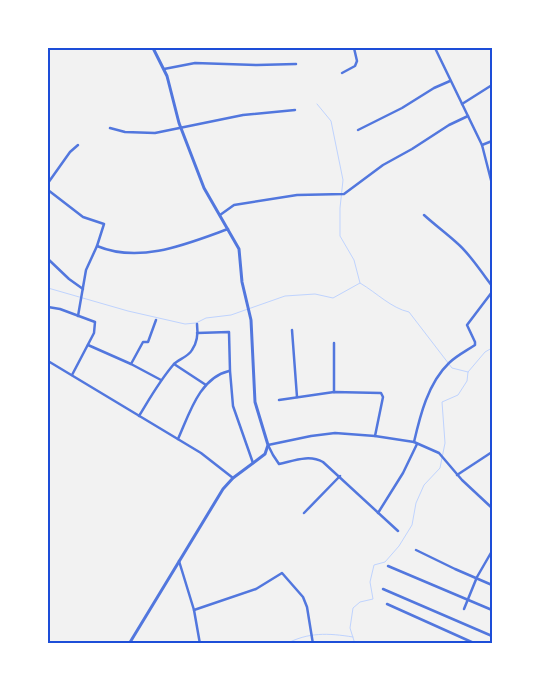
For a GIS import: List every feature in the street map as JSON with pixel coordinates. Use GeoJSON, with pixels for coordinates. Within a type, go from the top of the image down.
{"type":"FeatureCollection","features":[{"type":"Feature","properties":{"kind":"street"},"geometry":{"type":"LineString","coordinates":[[153,48],[170,84],[180,128],[204,188],[239,249],[242,282],[250,312],[255,402],[272,456],[278,464],[311,457],[317,458],[332,468],[398,531]]}},
{"type":"Feature","properties":{"kind":"street"},"geometry":{"type":"LineString","coordinates":[[342,73],[355,66],[357,61],[354,48]]}},
{"type":"Feature","properties":{"kind":"street"},"geometry":{"type":"LineString","coordinates":[[435,48],[482,145],[492,184]]}},
{"type":"Feature","properties":{"kind":"street"},"geometry":{"type":"LineString","coordinates":[[164,69],[196,63],[296,64]]}},
{"type":"Feature","properties":{"kind":"street"},"geometry":{"type":"LineString","coordinates":[[358,130],[450,81]]}},
{"type":"Feature","properties":{"kind":"street"},"geometry":{"type":"LineString","coordinates":[[462,104],[492,85]]}},
{"type":"Feature","properties":{"kind":"street"},"geometry":{"type":"LineString","coordinates":[[110,128],[125,132],[155,133],[243,115],[295,110]]}},
{"type":"Feature","properties":{"kind":"street"},"geometry":{"type":"LineString","coordinates":[[220,215],[234,205],[298,195],[342,194],[383,165],[449,125],[468,116]]}},
{"type":"Feature","properties":{"kind":"street"},"geometry":{"type":"LineString","coordinates":[[482,145],[492,141]]}},
{"type":"Feature","properties":{"kind":"street"},"geometry":{"type":"LineString","coordinates":[[48,184],[70,152],[78,145]]}},
{"type":"Feature","properties":{"kind":"street"},"geometry":{"type":"LineString","coordinates":[[48,190],[83,217],[104,224],[86,270],[78,316]]}},
{"type":"Feature","properties":{"kind":"street"},"geometry":{"type":"LineString","coordinates":[[424,215],[457,243],[492,286]]}},
{"type":"Feature","properties":{"kind":"street"},"geometry":{"type":"LineString","coordinates":[[97,246],[116,252],[162,251],[229,229]]}},
{"type":"Feature","properties":{"kind":"street"},"geometry":{"type":"LineString","coordinates":[[48,259],[69,279],[83,289]]}},
{"type":"Feature","properties":{"kind":"street"},"geometry":{"type":"LineString","coordinates":[[378,512],[403,473],[415,443],[418,426],[432,386],[447,364],[475,345],[467,325],[492,292]]}},
{"type":"Feature","properties":{"kind":"street"},"geometry":{"type":"LineString","coordinates":[[48,307],[60,309],[94,322],[94,333],[72,375]]}},
{"type":"Feature","properties":{"kind":"street"},"geometry":{"type":"LineString","coordinates":[[131,364],[143,342],[148,342],[156,320]]}},
{"type":"Feature","properties":{"kind":"street"},"geometry":{"type":"LineString","coordinates":[[139,416],[161,380],[174,364],[190,353],[195,345],[197,324]]}},
{"type":"Feature","properties":{"kind":"street"},"geometry":{"type":"LineString","coordinates":[[292,330],[297,397]]}},
{"type":"Feature","properties":{"kind":"street"},"geometry":{"type":"LineString","coordinates":[[197,333],[229,332],[234,411],[253,463]]}},
{"type":"Feature","properties":{"kind":"street"},"geometry":{"type":"LineString","coordinates":[[334,344],[334,392]]}},
{"type":"Feature","properties":{"kind":"street"},"geometry":{"type":"LineString","coordinates":[[88,345],[161,380]]}},
{"type":"Feature","properties":{"kind":"street"},"geometry":{"type":"LineString","coordinates":[[48,361],[201,453],[233,478]]}},
{"type":"Feature","properties":{"kind":"street"},"geometry":{"type":"LineString","coordinates":[[174,364],[206,385]]}},
{"type":"Feature","properties":{"kind":"street"},"geometry":{"type":"LineString","coordinates":[[178,439],[206,385],[217,376],[230,371]]}},
{"type":"Feature","properties":{"kind":"street"},"geometry":{"type":"LineString","coordinates":[[279,400],[334,392],[378,392],[383,394],[375,436]]}},
{"type":"Feature","properties":{"kind":"street"},"geometry":{"type":"LineString","coordinates":[[268,445],[323,434],[375,436],[415,443],[440,453],[458,475],[492,508]]}},
{"type":"Feature","properties":{"kind":"street"},"geometry":{"type":"LineString","coordinates":[[129,644],[223,489],[233,478],[264,454],[268,445]]}},
{"type":"Feature","properties":{"kind":"street"},"geometry":{"type":"LineString","coordinates":[[458,475],[492,452]]}},
{"type":"Feature","properties":{"kind":"street"},"geometry":{"type":"LineString","coordinates":[[304,513],[340,476]]}},
{"type":"Feature","properties":{"kind":"street"},"geometry":{"type":"LineString","coordinates":[[416,550],[492,585]]}},
{"type":"Feature","properties":{"kind":"street"},"geometry":{"type":"LineString","coordinates":[[464,609],[477,577],[492,551]]}},
{"type":"Feature","properties":{"kind":"street"},"geometry":{"type":"LineString","coordinates":[[179,561],[194,610],[200,644]]}},
{"type":"Feature","properties":{"kind":"street"},"geometry":{"type":"LineString","coordinates":[[388,566],[492,610]]}},
{"type":"Feature","properties":{"kind":"street"},"geometry":{"type":"LineString","coordinates":[[194,610],[256,589],[282,574],[303,597],[307,607],[313,644]]}},
{"type":"Feature","properties":{"kind":"street"},"geometry":{"type":"LineString","coordinates":[[383,589],[492,636]]}},
{"type":"Feature","properties":{"kind":"street"},"geometry":{"type":"LineString","coordinates":[[388,604],[476,644]]}},
{"type":"Feature","properties":{"kind":"waterway"},"geometry":{"type":"LineString","coordinates":[[317,104],[331,121],[343,180],[340,236],[354,260],[360,283]]}},
{"type":"Feature","properties":{"kind":"waterway"},"geometry":{"type":"LineString","coordinates":[[48,288],[128,311],[185,324],[196,323],[206,318],[231,315],[285,296],[315,294],[333,298],[360,283],[390,304],[409,312],[452,368],[468,372]]}},
{"type":"Feature","properties":{"kind":"waterway"},"geometry":{"type":"LineString","coordinates":[[355,644],[350,628],[353,608],[360,602],[373,599],[370,582],[374,565],[385,562],[399,546],[412,525],[416,503],[424,485],[440,468],[445,443],[442,402],[458,395],[467,381],[468,372],[485,352],[492,348]]}},
{"type":"Feature","properties":{"kind":"waterway"},"geometry":{"type":"LineString","coordinates":[[286,644],[302,637],[318,634],[353,637]]}}]}
